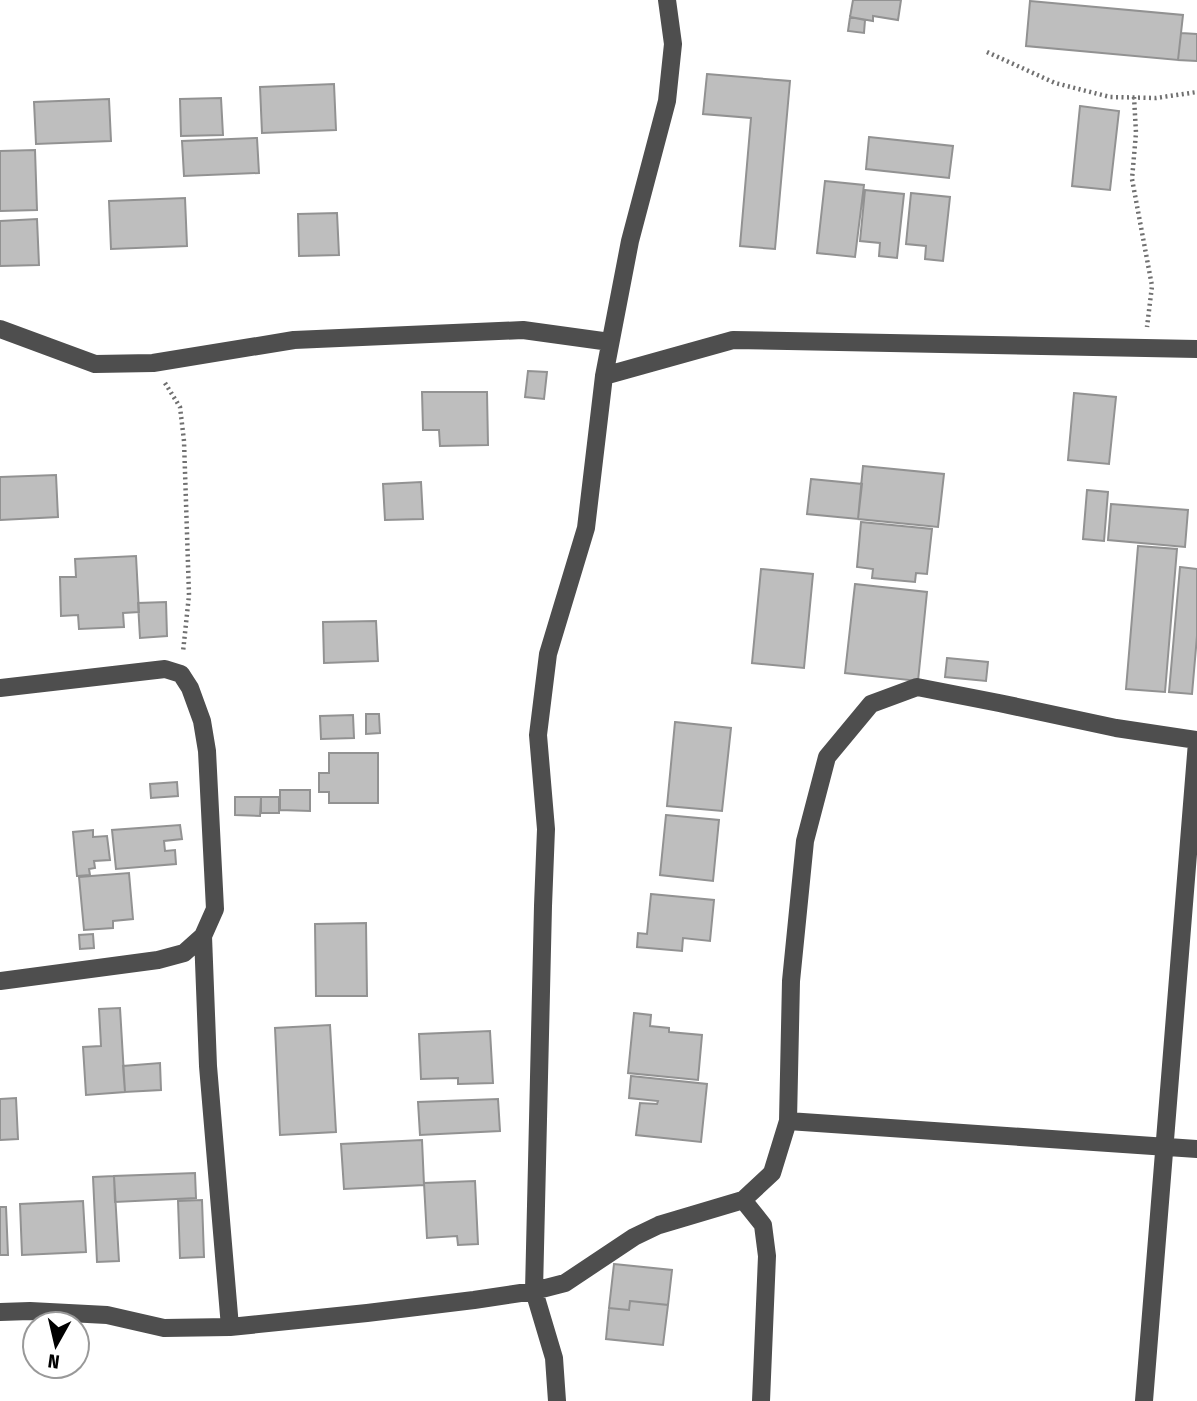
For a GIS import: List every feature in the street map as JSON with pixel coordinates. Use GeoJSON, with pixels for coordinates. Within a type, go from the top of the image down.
{"type":"FeatureCollection","features":[{"type":"Feature","properties":{"kind":"street"},"geometry":{"type":"LineString","coordinates":[[557,1401],[554,1358],[534,1291],[547,829],[538,734],[548,654],[586,528],[604,376],[630,241],[667,100],[673,44],[667,0]]}},
{"type":"Feature","properties":{"kind":"street"},"geometry":{"type":"LineString","coordinates":[[0,329],[95,364],[153,363],[293,340],[523,330],[610,342]]}},
{"type":"Feature","properties":{"kind":"street"},"geometry":{"type":"LineString","coordinates":[[604,376],[733,340],[1197,349]]}},
{"type":"Feature","properties":{"kind":"street"},"geometry":{"type":"LineString","coordinates":[[0,688],[165,669],[181,674],[190,688],[202,722],[207,751],[215,909],[203,936],[184,953],[126,965],[0,981]]}},
{"type":"Feature","properties":{"kind":"street"},"geometry":{"type":"LineString","coordinates":[[0,1312],[107,1315],[163,1328],[230,1327],[367,1313],[534,1291],[565,1283],[634,1237],[659,1225],[743,1200],[772,1173],[788,1121],[791,981],[805,841],[827,757],[872,704],[918,687],[1116,728],[1197,741],[1144,1401]]}},
{"type":"Feature","properties":{"kind":"street"},"geometry":{"type":"LineString","coordinates":[[203,936],[208,1066],[230,1327]]}},
{"type":"Feature","properties":{"kind":"street"},"geometry":{"type":"LineString","coordinates":[[788,1121],[1197,1149]]}},
{"type":"Feature","properties":{"kind":"street"},"geometry":{"type":"LineString","coordinates":[[743,1200],[763,1225],[767,1256],[761,1401]]}},
{"type":"Feature","properties":{"kind":"path"},"geometry":{"type":"LineString","coordinates":[[987,52],[1055,83],[1110,97],[1156,98],[1197,92]]}},
{"type":"Feature","properties":{"kind":"path"},"geometry":{"type":"LineString","coordinates":[[1134,97],[1136,133],[1132,179],[1152,286],[1144,349]]}},
{"type":"Feature","properties":{"kind":"path"},"geometry":{"type":"LineString","coordinates":[[153,363],[180,407],[184,441],[189,595],[181,674]]}},
{"type":"Feature","properties":{"kind":"building"},"geometry":{"type":"Polygon","coordinates":[[[853,0],[901,0],[898,20],[873,16],[873,21],[850,17],[853,0]]]}},
{"type":"Feature","properties":{"kind":"building"},"geometry":{"type":"Polygon","coordinates":[[[1030,1],[1183,15],[1178,60],[1026,46],[1030,1]]]}},
{"type":"Feature","properties":{"kind":"building"},"geometry":{"type":"Polygon","coordinates":[[[850,17],[865,20],[864,33],[848,31],[850,17]]]}},
{"type":"Feature","properties":{"kind":"building"},"geometry":{"type":"Polygon","coordinates":[[[1181,33],[1197,34],[1197,61],[1178,60],[1181,33]]]}},
{"type":"Feature","properties":{"kind":"building"},"geometry":{"type":"Polygon","coordinates":[[[707,74],[790,81],[775,249],[740,246],[751,118],[703,114],[707,74]]]}},
{"type":"Feature","properties":{"kind":"building"},"geometry":{"type":"Polygon","coordinates":[[[334,84],[336,130],[262,133],[260,87],[334,84]]]}},
{"type":"Feature","properties":{"kind":"building"},"geometry":{"type":"Polygon","coordinates":[[[221,98],[223,135],[181,136],[180,99],[221,98]]]}},
{"type":"Feature","properties":{"kind":"building"},"geometry":{"type":"Polygon","coordinates":[[[109,99],[111,141],[36,144],[34,102],[109,99]]]}},
{"type":"Feature","properties":{"kind":"building"},"geometry":{"type":"Polygon","coordinates":[[[1080,106],[1119,111],[1110,190],[1072,186],[1080,106]]]}},
{"type":"Feature","properties":{"kind":"building"},"geometry":{"type":"Polygon","coordinates":[[[869,137],[953,146],[949,178],[866,169],[869,137]]]}},
{"type":"Feature","properties":{"kind":"building"},"geometry":{"type":"Polygon","coordinates":[[[257,138],[259,173],[184,176],[182,141],[257,138]]]}},
{"type":"Feature","properties":{"kind":"building"},"geometry":{"type":"Polygon","coordinates":[[[35,150],[37,210],[0,211],[0,151],[35,150]]]}},
{"type":"Feature","properties":{"kind":"building"},"geometry":{"type":"Polygon","coordinates":[[[825,181],[864,185],[855,257],[817,253],[825,181]]]}},
{"type":"Feature","properties":{"kind":"building"},"geometry":{"type":"Polygon","coordinates":[[[865,190],[904,194],[897,258],[879,256],[880,243],[860,241],[865,190]]]}},
{"type":"Feature","properties":{"kind":"building"},"geometry":{"type":"Polygon","coordinates":[[[911,193],[950,197],[943,261],[925,259],[926,246],[906,244],[911,193]]]}},
{"type":"Feature","properties":{"kind":"building"},"geometry":{"type":"Polygon","coordinates":[[[185,198],[187,246],[111,249],[109,201],[185,198]]]}},
{"type":"Feature","properties":{"kind":"building"},"geometry":{"type":"Polygon","coordinates":[[[337,213],[339,255],[299,256],[298,214],[337,213]]]}},
{"type":"Feature","properties":{"kind":"building"},"geometry":{"type":"Polygon","coordinates":[[[37,219],[39,265],[0,266],[0,221],[37,219]]]}},
{"type":"Feature","properties":{"kind":"building"},"geometry":{"type":"Polygon","coordinates":[[[528,371],[547,372],[544,399],[525,397],[528,371]]]}},
{"type":"Feature","properties":{"kind":"building"},"geometry":{"type":"Polygon","coordinates":[[[422,392],[487,392],[488,445],[440,446],[439,430],[423,430],[422,392]]]}},
{"type":"Feature","properties":{"kind":"building"},"geometry":{"type":"Polygon","coordinates":[[[1074,393],[1116,397],[1109,464],[1068,460],[1074,393]]]}},
{"type":"Feature","properties":{"kind":"building"},"geometry":{"type":"Polygon","coordinates":[[[863,466],[944,474],[938,527],[858,519],[863,466]]]}},
{"type":"Feature","properties":{"kind":"building"},"geometry":{"type":"Polygon","coordinates":[[[56,475],[58,517],[0,520],[0,477],[56,475]]]}},
{"type":"Feature","properties":{"kind":"building"},"geometry":{"type":"Polygon","coordinates":[[[811,479],[862,484],[858,519],[807,514],[811,479]]]}},
{"type":"Feature","properties":{"kind":"building"},"geometry":{"type":"Polygon","coordinates":[[[421,482],[423,519],[385,520],[383,484],[421,482]]]}},
{"type":"Feature","properties":{"kind":"building"},"geometry":{"type":"Polygon","coordinates":[[[1087,490],[1108,492],[1104,541],[1083,539],[1087,490]]]}},
{"type":"Feature","properties":{"kind":"building"},"geometry":{"type":"Polygon","coordinates":[[[1111,504],[1188,510],[1185,547],[1108,540],[1111,504]]]}},
{"type":"Feature","properties":{"kind":"building"},"geometry":{"type":"Polygon","coordinates":[[[861,522],[932,529],[927,574],[916,573],[915,582],[872,578],[873,569],[857,567],[861,522]]]}},
{"type":"Feature","properties":{"kind":"building"},"geometry":{"type":"Polygon","coordinates":[[[1138,546],[1177,549],[1165,692],[1126,689],[1138,546]]]}},
{"type":"Feature","properties":{"kind":"building"},"geometry":{"type":"Polygon","coordinates":[[[136,556],[139,612],[123,613],[124,627],[79,629],[78,615],[61,616],[60,577],[76,577],[75,559],[136,556]]]}},
{"type":"Feature","properties":{"kind":"building"},"geometry":{"type":"Polygon","coordinates":[[[1180,567],[1197,569],[1197,636],[1192,694],[1169,692],[1180,567]]]}},
{"type":"Feature","properties":{"kind":"building"},"geometry":{"type":"Polygon","coordinates":[[[761,569],[813,574],[804,668],[752,663],[761,569]]]}},
{"type":"Feature","properties":{"kind":"building"},"geometry":{"type":"Polygon","coordinates":[[[855,584],[927,592],[918,681],[845,673],[855,584]]]}},
{"type":"Feature","properties":{"kind":"building"},"geometry":{"type":"Polygon","coordinates":[[[166,602],[167,636],[140,638],[138,603],[166,602]]]}},
{"type":"Feature","properties":{"kind":"building"},"geometry":{"type":"Polygon","coordinates":[[[376,621],[378,661],[324,663],[323,622],[376,621]]]}},
{"type":"Feature","properties":{"kind":"building"},"geometry":{"type":"Polygon","coordinates":[[[947,658],[988,662],[986,681],[945,677],[947,658]]]}},
{"type":"Feature","properties":{"kind":"building"},"geometry":{"type":"Polygon","coordinates":[[[366,714],[379,714],[380,733],[366,734],[366,714]]]}},
{"type":"Feature","properties":{"kind":"building"},"geometry":{"type":"Polygon","coordinates":[[[353,715],[354,738],[321,739],[320,716],[353,715]]]}},
{"type":"Feature","properties":{"kind":"building"},"geometry":{"type":"Polygon","coordinates":[[[675,722],[731,728],[722,811],[667,806],[675,722]]]}},
{"type":"Feature","properties":{"kind":"building"},"geometry":{"type":"Polygon","coordinates":[[[329,753],[378,753],[378,803],[329,803],[329,792],[319,792],[319,773],[329,773],[329,753]]]}},
{"type":"Feature","properties":{"kind":"building"},"geometry":{"type":"Polygon","coordinates":[[[177,782],[178,796],[151,798],[150,784],[177,782]]]}},
{"type":"Feature","properties":{"kind":"building"},"geometry":{"type":"Polygon","coordinates":[[[280,790],[310,790],[310,811],[280,810],[280,790]]]}},
{"type":"Feature","properties":{"kind":"building"},"geometry":{"type":"Polygon","coordinates":[[[235,797],[261,797],[260,816],[235,815],[235,797]]]}},
{"type":"Feature","properties":{"kind":"building"},"geometry":{"type":"Polygon","coordinates":[[[261,797],[279,797],[279,813],[261,813],[261,797]]]}},
{"type":"Feature","properties":{"kind":"building"},"geometry":{"type":"Polygon","coordinates":[[[666,815],[719,820],[713,881],[660,875],[666,815]]]}},
{"type":"Feature","properties":{"kind":"building"},"geometry":{"type":"Polygon","coordinates":[[[180,825],[182,839],[164,841],[165,851],[175,850],[176,864],[116,869],[112,830],[180,825]]]}},
{"type":"Feature","properties":{"kind":"building"},"geometry":{"type":"Polygon","coordinates":[[[93,830],[93,837],[107,836],[110,860],[94,861],[95,868],[89,869],[90,875],[77,876],[73,832],[93,830]]]}},
{"type":"Feature","properties":{"kind":"building"},"geometry":{"type":"Polygon","coordinates":[[[129,873],[133,919],[113,921],[113,928],[84,930],[79,877],[129,873]]]}},
{"type":"Feature","properties":{"kind":"building"},"geometry":{"type":"Polygon","coordinates":[[[651,894],[714,900],[710,941],[683,938],[682,951],[637,947],[638,933],[647,934],[651,894]]]}},
{"type":"Feature","properties":{"kind":"building"},"geometry":{"type":"Polygon","coordinates":[[[366,923],[367,996],[316,996],[315,924],[366,923]]]}},
{"type":"Feature","properties":{"kind":"building"},"geometry":{"type":"Polygon","coordinates":[[[93,934],[94,948],[80,949],[79,935],[93,934]]]}},
{"type":"Feature","properties":{"kind":"building"},"geometry":{"type":"Polygon","coordinates":[[[120,1008],[125,1092],[86,1095],[83,1047],[101,1046],[99,1009],[120,1008]]]}},
{"type":"Feature","properties":{"kind":"building"},"geometry":{"type":"Polygon","coordinates":[[[634,1013],[651,1015],[650,1026],[669,1028],[669,1032],[702,1035],[698,1080],[628,1073],[634,1013]]]}},
{"type":"Feature","properties":{"kind":"building"},"geometry":{"type":"Polygon","coordinates":[[[330,1025],[336,1132],[280,1135],[275,1028],[330,1025]]]}},
{"type":"Feature","properties":{"kind":"building"},"geometry":{"type":"Polygon","coordinates":[[[490,1031],[493,1083],[458,1084],[458,1078],[421,1079],[419,1034],[490,1031]]]}},
{"type":"Feature","properties":{"kind":"building"},"geometry":{"type":"Polygon","coordinates":[[[160,1063],[161,1090],[125,1092],[123,1066],[160,1063]]]}},
{"type":"Feature","properties":{"kind":"building"},"geometry":{"type":"Polygon","coordinates":[[[631,1076],[707,1084],[701,1142],[636,1135],[640,1103],[657,1104],[658,1101],[629,1098],[631,1076]]]}},
{"type":"Feature","properties":{"kind":"building"},"geometry":{"type":"Polygon","coordinates":[[[16,1098],[18,1139],[0,1140],[0,1099],[16,1098]]]}},
{"type":"Feature","properties":{"kind":"building"},"geometry":{"type":"Polygon","coordinates":[[[498,1099],[500,1131],[420,1135],[418,1102],[498,1099]]]}},
{"type":"Feature","properties":{"kind":"building"},"geometry":{"type":"Polygon","coordinates":[[[422,1140],[424,1185],[344,1189],[341,1144],[422,1140]]]}},
{"type":"Feature","properties":{"kind":"building"},"geometry":{"type":"Polygon","coordinates":[[[195,1173],[196,1198],[115,1202],[114,1176],[195,1173]]]}},
{"type":"Feature","properties":{"kind":"building"},"geometry":{"type":"Polygon","coordinates":[[[114,1176],[119,1261],[97,1262],[93,1177],[114,1176]]]}},
{"type":"Feature","properties":{"kind":"building"},"geometry":{"type":"Polygon","coordinates":[[[475,1181],[478,1244],[458,1245],[457,1236],[427,1238],[424,1183],[475,1181]]]}},
{"type":"Feature","properties":{"kind":"building"},"geometry":{"type":"Polygon","coordinates":[[[202,1200],[204,1257],[180,1258],[178,1201],[202,1200]]]}},
{"type":"Feature","properties":{"kind":"building"},"geometry":{"type":"Polygon","coordinates":[[[83,1201],[86,1252],[22,1255],[20,1204],[83,1201]]]}},
{"type":"Feature","properties":{"kind":"building"},"geometry":{"type":"Polygon","coordinates":[[[0,1207],[6,1207],[8,1255],[0,1255],[0,1207]]]}},
{"type":"Feature","properties":{"kind":"building"},"geometry":{"type":"Polygon","coordinates":[[[614,1264],[672,1270],[668,1305],[630,1301],[629,1310],[609,1308],[614,1264]]]}},
{"type":"Feature","properties":{"kind":"building"},"geometry":{"type":"Polygon","coordinates":[[[630,1301],[668,1305],[663,1345],[606,1339],[609,1308],[629,1310],[630,1301]]]}}]}
